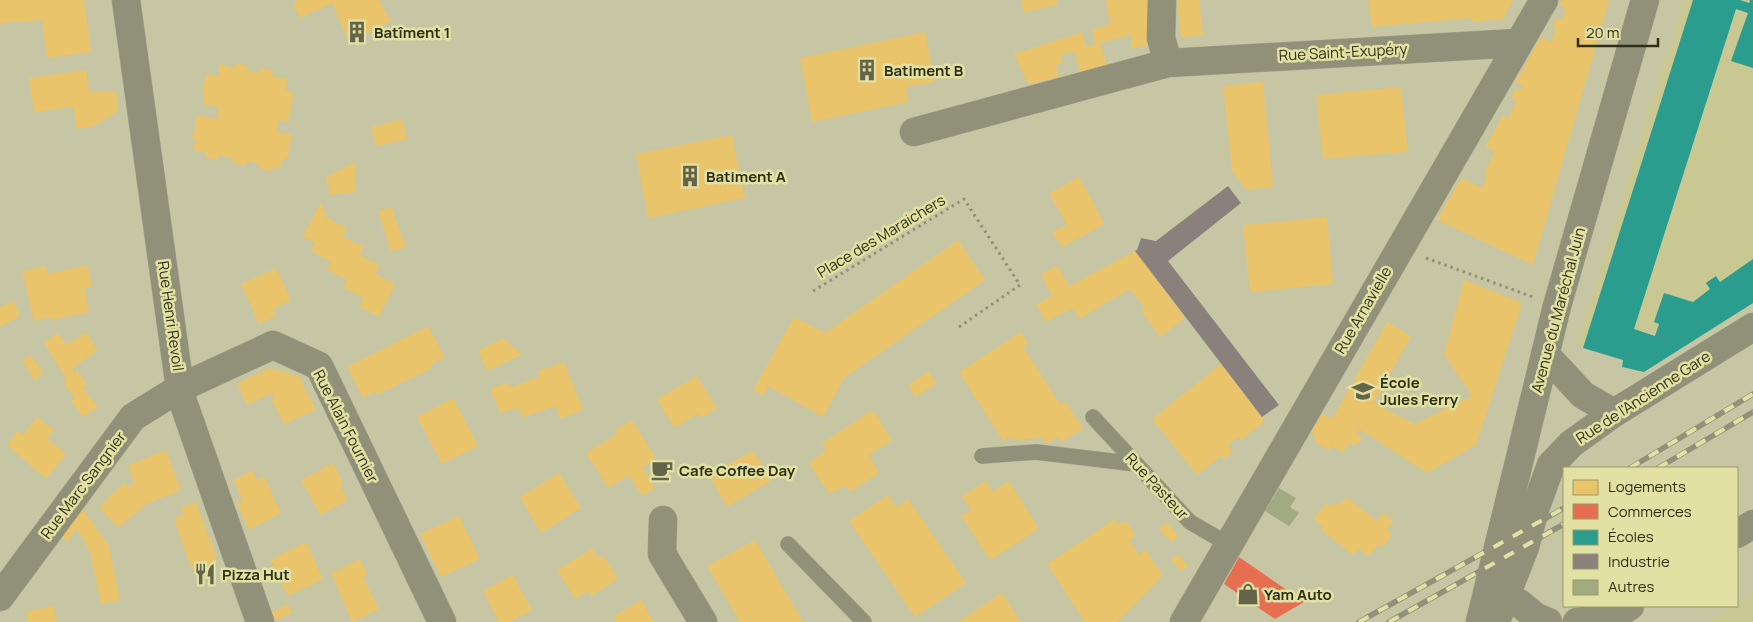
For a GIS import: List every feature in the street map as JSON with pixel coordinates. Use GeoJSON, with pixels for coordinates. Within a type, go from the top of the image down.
{"type":"FeatureCollection","features":[{"type":"Feature","properties":{"kind":"street","name":"Rue Henri Revoil"},"geometry":{"type":"LineString","coordinates":[[126,0],[180,388],[260,622]]}},
{"type":"Feature","properties":{"kind":"street"},"geometry":{"type":"LineString","coordinates":[[1162,0],[1161,38],[1168,63]]}},
{"type":"Feature","properties":{"kind":"street","name":"Rue Arnavielle"},"geometry":{"type":"LineString","coordinates":[[1184,622],[1517,43],[1544,0]]}},
{"type":"Feature","properties":{"kind":"street","name":"Avenue du Maréchal Juin"},"geometry":{"type":"LineString","coordinates":[[1480,622],[1557,306],[1645,0]]}},
{"type":"Feature","properties":{"kind":"street","name":"Rue Saint-Exupéry"},"geometry":{"type":"LineString","coordinates":[[914,132],[1168,63],[1517,43]]}},
{"type":"Feature","properties":{"kind":"street","name":"Rue de l'Ancienne Gare"},"geometry":{"type":"LineString","coordinates":[[1495,622],[1525,547],[1535,508],[1551,465],[1571,444],[1614,414],[1753,327]]}},
{"type":"Feature","properties":{"kind":"street","name":"Rue Alain Fournier"},"geometry":{"type":"LineString","coordinates":[[180,388],[273,345],[319,366],[442,622]]}},
{"type":"Feature","properties":{"kind":"street"},"geometry":{"type":"LineString","coordinates":[[1545,354],[1583,395],[1614,414]]}},
{"type":"Feature","properties":{"kind":"street","name":"Rue Marc Sangnier"},"geometry":{"type":"LineString","coordinates":[[0,597],[133,418],[180,388]]}},
{"type":"Feature","properties":{"kind":"street"},"geometry":{"type":"LineString","coordinates":[[663,520],[662,554],[703,622]]}},
{"type":"Feature","properties":{"kind":"street"},"geometry":{"type":"LineString","coordinates":[[1738,533],[1753,524]]}},
{"type":"Feature","properties":{"kind":"street"},"geometry":{"type":"LineString","coordinates":[[1525,547],[1518,613],[1536,616],[1548,622]]}},
{"type":"Feature","properties":{"kind":"street"},"geometry":{"type":"LineString","coordinates":[[1577,622],[1619,614]]}},
{"type":"Feature","properties":{"kind":"lane","name":"Rue Pasteur"},"geometry":{"type":"LineString","coordinates":[[1092,418],[1190,522],[1228,544]]}},
{"type":"Feature","properties":{"kind":"lane"},"geometry":{"type":"LineString","coordinates":[[982,456],[1036,452],[1136,464]]}},
{"type":"Feature","properties":{"kind":"lane"},"geometry":{"type":"LineString","coordinates":[[788,544],[864,622]]}},
{"type":"Feature","properties":{"kind":"path","name":"Place des Maraichers"},"geometry":{"type":"LineString","coordinates":[[813,291],[964,199],[1020,285],[959,327]]}},
{"type":"Feature","properties":{"kind":"path"},"geometry":{"type":"LineString","coordinates":[[1423,257],[1557,306]]}},
{"type":"Feature","properties":{"kind":"shaded area"},"geometry":{"type":"Polygon","coordinates":[[[1683,0],[1753,0],[1753,303],[1644,372],[1622,367],[1623,360],[1576,346],[1683,0]]]}},
{"type":"Feature","properties":{"kind":"shaded area"},"geometry":{"type":"Polygon","coordinates":[[[1753,592],[1753,622],[1707,622],[1730,607],[1738,607],[1738,601],[1753,592]]]}},
{"type":"Feature","properties":{"kind":"building: Logements"},"geometry":{"type":"Polygon","coordinates":[[[0,0],[84,0],[91,52],[47,58],[42,20],[0,23],[0,0]]]}},
{"type":"Feature","properties":{"kind":"building: Logements","name":"Batîment 1"},"geometry":{"type":"Polygon","coordinates":[[[295,0],[379,0],[391,21],[349,43],[332,3],[300,18],[293,5],[296,3],[295,0]]]}},
{"type":"Feature","properties":{"kind":"building: Logements"},"geometry":{"type":"Polygon","coordinates":[[[1021,0],[1057,0],[1058,4],[1024,13],[1021,0]]]}},
{"type":"Feature","properties":{"kind":"building: Logements"},"geometry":{"type":"Polygon","coordinates":[[[1106,0],[1150,0],[1148,45],[1131,49],[1131,35],[1100,43],[1107,65],[1080,72],[1074,51],[1061,55],[1063,63],[1056,65],[1059,77],[1028,84],[1014,54],[1082,32],[1086,47],[1095,44],[1092,30],[1110,24],[1106,0]]]}},
{"type":"Feature","properties":{"kind":"building: Logements"},"geometry":{"type":"Polygon","coordinates":[[[1177,0],[1199,0],[1203,35],[1181,38],[1177,0]]]}},
{"type":"Feature","properties":{"kind":"building: Logements"},"geometry":{"type":"Polygon","coordinates":[[[1368,0],[1513,0],[1503,19],[1472,22],[1472,18],[1372,27],[1368,0]]]}},
{"type":"Feature","properties":{"kind":"building: Logements"},"geometry":{"type":"Polygon","coordinates":[[[1562,0],[1609,0],[1533,265],[1437,220],[1461,178],[1482,188],[1487,176],[1484,174],[1495,151],[1485,147],[1503,115],[1509,118],[1516,102],[1512,98],[1513,93],[1515,90],[1522,89],[1523,86],[1515,82],[1541,37],[1551,42],[1555,31],[1553,23],[1555,20],[1562,19],[1566,9],[1559,5],[1562,0]]]}},
{"type":"Feature","properties":{"kind":"building: Logements","name":"Batiment B"},"geometry":{"type":"Polygon","coordinates":[[[925,32],[935,82],[906,87],[908,102],[812,122],[800,58],[925,32]]]}},
{"type":"Feature","properties":{"kind":"building: Logements"},"geometry":{"type":"Polygon","coordinates":[[[236,63],[248,66],[247,70],[259,73],[260,68],[273,71],[272,76],[288,79],[285,91],[294,93],[288,122],[279,120],[277,132],[292,135],[287,159],[283,158],[281,168],[273,167],[272,172],[258,168],[259,164],[247,161],[246,166],[232,163],[233,158],[219,155],[218,160],[205,157],[205,152],[193,150],[196,139],[192,139],[197,115],[216,119],[219,107],[203,104],[205,94],[202,93],[206,74],[218,76],[220,64],[235,68],[236,63]]]}},
{"type":"Feature","properties":{"kind":"building: Logements"},"geometry":{"type":"Polygon","coordinates":[[[86,70],[89,92],[116,92],[118,111],[94,126],[77,129],[73,107],[34,112],[29,78],[86,70]]]}},
{"type":"Feature","properties":{"kind":"building: Logements"},"geometry":{"type":"Polygon","coordinates":[[[1263,82],[1273,187],[1246,190],[1232,171],[1223,86],[1263,82]]]}},
{"type":"Feature","properties":{"kind":"building: Logements"},"geometry":{"type":"Polygon","coordinates":[[[1401,87],[1408,152],[1323,159],[1316,95],[1401,87]]]}},
{"type":"Feature","properties":{"kind":"building: Logements"},"geometry":{"type":"Polygon","coordinates":[[[402,119],[407,139],[376,146],[371,127],[402,119]]]}},
{"type":"Feature","properties":{"kind":"building: Logements","name":"Batiment A"},"geometry":{"type":"Polygon","coordinates":[[[732,135],[745,198],[648,218],[636,154],[732,135]]]}},
{"type":"Feature","properties":{"kind":"building: Logements"},"geometry":{"type":"Polygon","coordinates":[[[355,162],[356,192],[330,195],[326,177],[355,162]]]}},
{"type":"Feature","properties":{"kind":"building: Logements"},"geometry":{"type":"Polygon","coordinates":[[[1079,177],[1105,224],[1062,247],[1052,232],[1067,225],[1049,193],[1079,177]]]}},
{"type":"Feature","properties":{"kind":"building: Logements"},"geometry":{"type":"Polygon","coordinates":[[[321,202],[327,218],[347,228],[343,237],[364,247],[359,255],[380,265],[375,274],[395,284],[379,317],[359,307],[364,298],[343,288],[347,280],[327,270],[331,262],[311,251],[315,243],[303,236],[321,202]]]}},
{"type":"Feature","properties":{"kind":"building: Logements"},"geometry":{"type":"Polygon","coordinates":[[[391,207],[406,247],[391,252],[378,211],[391,207]]]}},
{"type":"Feature","properties":{"kind":"building: Logements"},"geometry":{"type":"Polygon","coordinates":[[[1327,217],[1333,284],[1250,292],[1243,225],[1327,217]]]}},
{"type":"Feature","properties":{"kind":"building: Logements"},"geometry":{"type":"Polygon","coordinates":[[[958,240],[985,280],[844,378],[823,417],[768,386],[764,396],[753,390],[794,317],[825,333],[958,240]]]}},
{"type":"Feature","properties":{"kind":"building: Logements"},"geometry":{"type":"Polygon","coordinates":[[[1135,251],[1185,318],[1160,337],[1141,311],[1145,308],[1130,289],[1079,319],[1072,308],[1046,322],[1036,304],[1052,296],[1041,274],[1057,266],[1069,286],[1135,251]]]}},
{"type":"Feature","properties":{"kind":"building: Logements"},"geometry":{"type":"Polygon","coordinates":[[[87,265],[92,287],[84,288],[89,312],[51,320],[51,317],[34,321],[22,271],[46,266],[47,274],[87,265]]]}},
{"type":"Feature","properties":{"kind":"building: Logements"},"geometry":{"type":"Polygon","coordinates":[[[276,268],[291,300],[273,309],[276,316],[259,324],[241,284],[276,268]]]}},
{"type":"Feature","properties":{"kind":"building: Logements"},"geometry":{"type":"Polygon","coordinates":[[[1464,280],[1522,303],[1476,445],[1427,473],[1359,429],[1356,434],[1362,437],[1355,446],[1349,443],[1343,453],[1332,446],[1329,451],[1314,441],[1316,436],[1311,433],[1322,413],[1332,419],[1387,322],[1411,336],[1389,376],[1397,381],[1397,385],[1386,382],[1374,403],[1414,424],[1472,396],[1444,354],[1464,280]]]}},
{"type":"Feature","properties":{"kind":"building: Logements"},"geometry":{"type":"Polygon","coordinates":[[[14,301],[20,316],[0,327],[0,307],[14,301]]]}},
{"type":"Feature","properties":{"kind":"building: Logements"},"geometry":{"type":"Polygon","coordinates":[[[428,326],[445,358],[431,364],[432,368],[377,395],[375,391],[363,398],[347,367],[428,326]]]}},
{"type":"Feature","properties":{"kind":"building: Logements"},"geometry":{"type":"Polygon","coordinates":[[[86,332],[98,351],[72,368],[75,374],[78,371],[87,384],[83,388],[98,407],[83,417],[71,401],[75,398],[63,382],[67,380],[44,343],[58,333],[67,345],[86,332]]]}},
{"type":"Feature","properties":{"kind":"building: Logements"},"geometry":{"type":"Polygon","coordinates":[[[1021,332],[1028,344],[1023,347],[1060,404],[1065,401],[1083,428],[1061,442],[1057,437],[1047,444],[1043,438],[1010,440],[1009,437],[1003,441],[959,372],[1021,332]]]}},
{"type":"Feature","properties":{"kind":"building: Logements"},"geometry":{"type":"Polygon","coordinates":[[[503,338],[522,355],[487,371],[478,351],[503,338]]]}},
{"type":"Feature","properties":{"kind":"building: Logements"},"geometry":{"type":"Polygon","coordinates":[[[31,355],[43,373],[35,381],[22,360],[31,355]]]}},
{"type":"Feature","properties":{"kind":"building: Logements"},"geometry":{"type":"Polygon","coordinates":[[[564,362],[583,410],[560,419],[556,406],[522,418],[519,407],[500,413],[490,389],[508,382],[510,388],[540,376],[538,371],[564,362]]]}},
{"type":"Feature","properties":{"kind":"building: Logements"},"geometry":{"type":"Polygon","coordinates":[[[1221,364],[1265,421],[1241,440],[1238,437],[1228,445],[1233,452],[1224,459],[1221,456],[1197,475],[1152,419],[1221,364]]]}},
{"type":"Feature","properties":{"kind":"building: Logements"},"geometry":{"type":"Polygon","coordinates":[[[270,368],[299,376],[316,410],[284,424],[272,401],[275,396],[270,394],[247,405],[237,383],[270,368]]]}},
{"type":"Feature","properties":{"kind":"building: Logements"},"geometry":{"type":"Polygon","coordinates":[[[929,371],[936,384],[915,397],[908,385],[929,371]]]}},
{"type":"Feature","properties":{"kind":"building: Logements"},"geometry":{"type":"Polygon","coordinates":[[[697,376],[717,408],[701,418],[699,413],[674,428],[657,399],[697,376]]]}},
{"type":"Feature","properties":{"kind":"building: Logements"},"geometry":{"type":"Polygon","coordinates":[[[453,398],[478,446],[442,464],[417,417],[453,398]]]}},
{"type":"Feature","properties":{"kind":"building: Logements"},"geometry":{"type":"Polygon","coordinates":[[[873,410],[892,440],[869,455],[879,473],[850,492],[845,486],[829,494],[809,463],[826,451],[822,443],[873,410]]]}},
{"type":"Feature","properties":{"kind":"building: Logements"},"geometry":{"type":"Polygon","coordinates":[[[37,417],[54,430],[47,438],[66,454],[46,479],[7,445],[17,431],[23,435],[37,417]]]}},
{"type":"Feature","properties":{"kind":"building: Logements"},"geometry":{"type":"Polygon","coordinates":[[[632,420],[656,459],[643,467],[655,488],[642,496],[629,475],[608,488],[586,453],[617,434],[615,430],[632,420]]]}},
{"type":"Feature","properties":{"kind":"building: Logements"},"geometry":{"type":"Polygon","coordinates":[[[166,450],[181,490],[146,504],[118,528],[99,507],[124,483],[128,487],[134,482],[128,465],[166,450]]]}},
{"type":"Feature","properties":{"kind":"building: Logements"},"geometry":{"type":"Polygon","coordinates":[[[753,451],[772,480],[727,507],[709,475],[753,451]]]}},
{"type":"Feature","properties":{"kind":"building: Logements"},"geometry":{"type":"Polygon","coordinates":[[[333,463],[343,482],[340,485],[348,500],[320,515],[301,480],[333,463]]]}},
{"type":"Feature","properties":{"kind":"building: Logements"},"geometry":{"type":"Polygon","coordinates":[[[252,470],[257,480],[264,476],[281,513],[249,530],[237,504],[243,500],[233,480],[252,470]]]}},
{"type":"Feature","properties":{"kind":"building: Logements"},"geometry":{"type":"Polygon","coordinates":[[[559,473],[581,508],[541,533],[520,497],[559,473]]]}},
{"type":"Feature","properties":{"kind":"building: Logements"},"geometry":{"type":"Polygon","coordinates":[[[986,481],[992,492],[1009,481],[1039,529],[990,560],[961,516],[971,510],[962,496],[986,481]]]}},
{"type":"Feature","properties":{"kind":"building: Logements"},"geometry":{"type":"Polygon","coordinates":[[[888,495],[896,507],[908,499],[966,583],[915,617],[849,521],[888,495]]]}},
{"type":"Feature","properties":{"kind":"building: Logements"},"geometry":{"type":"Polygon","coordinates":[[[1346,497],[1377,521],[1383,513],[1393,521],[1387,530],[1392,535],[1383,547],[1379,544],[1369,556],[1359,549],[1353,555],[1321,530],[1323,527],[1313,519],[1326,503],[1331,506],[1335,503],[1339,506],[1346,497]]]}},
{"type":"Feature","properties":{"kind":"building: Logements"},"geometry":{"type":"Polygon","coordinates":[[[196,502],[217,559],[211,565],[191,568],[174,519],[183,515],[181,507],[196,502]]]}},
{"type":"Feature","properties":{"kind":"building: Logements"},"geometry":{"type":"Polygon","coordinates":[[[80,505],[109,546],[120,600],[101,604],[90,552],[77,529],[67,541],[58,534],[80,505]]]}},
{"type":"Feature","properties":{"kind":"building: Logements"},"geometry":{"type":"Polygon","coordinates":[[[459,516],[480,559],[441,577],[420,534],[459,516]]]}},
{"type":"Feature","properties":{"kind":"building: Logements"},"geometry":{"type":"Polygon","coordinates":[[[1115,519],[1119,525],[1126,520],[1136,536],[1129,540],[1139,555],[1146,550],[1163,576],[1156,580],[1157,582],[1117,622],[1085,622],[1047,564],[1115,519]]]}},
{"type":"Feature","properties":{"kind":"building: Logements"},"geometry":{"type":"Polygon","coordinates":[[[1167,522],[1178,536],[1171,542],[1159,529],[1167,522]]]}},
{"type":"Feature","properties":{"kind":"building: Logements"},"geometry":{"type":"Polygon","coordinates":[[[755,540],[803,622],[740,622],[707,566],[755,540]]]}},
{"type":"Feature","properties":{"kind":"building: Logements"},"geometry":{"type":"Polygon","coordinates":[[[306,542],[323,579],[288,596],[270,560],[306,542]]]}},
{"type":"Feature","properties":{"kind":"building: Logements"},"geometry":{"type":"Polygon","coordinates":[[[593,548],[597,558],[603,555],[618,579],[591,596],[588,591],[575,599],[557,570],[593,548]]]}},
{"type":"Feature","properties":{"kind":"building: Logements"},"geometry":{"type":"Polygon","coordinates":[[[1178,554],[1188,566],[1180,571],[1171,559],[1178,554]]]}},
{"type":"Feature","properties":{"kind":"building: Logements"},"geometry":{"type":"Polygon","coordinates":[[[360,559],[368,575],[363,577],[379,609],[352,622],[331,573],[360,559]]]}},
{"type":"Feature","properties":{"kind":"building: Logements"},"geometry":{"type":"Polygon","coordinates":[[[513,575],[532,610],[509,622],[499,622],[483,591],[513,575]]]}},
{"type":"Feature","properties":{"kind":"building: Logements"},"geometry":{"type":"Polygon","coordinates":[[[1002,593],[1021,622],[958,622],[1002,593]]]}},
{"type":"Feature","properties":{"kind":"building: Logements"},"geometry":{"type":"Polygon","coordinates":[[[641,600],[654,622],[617,622],[614,616],[641,600]]]}},
{"type":"Feature","properties":{"kind":"building: Logements"},"geometry":{"type":"Polygon","coordinates":[[[288,604],[292,613],[274,621],[270,613],[288,604]]]}},
{"type":"Feature","properties":{"kind":"building: Logements"},"geometry":{"type":"Polygon","coordinates":[[[53,605],[57,622],[28,622],[26,612],[53,605]]]}},
{"type":"Feature","properties":{"kind":"building: Commerces"},"geometry":{"type":"Polygon","coordinates":[[[1239,557],[1304,602],[1275,619],[1224,584],[1239,557]]]}},
{"type":"Feature","properties":{"kind":"building: Écoles"},"geometry":{"type":"Polygon","coordinates":[[[1693,0],[1740,0],[1749,3],[1750,0],[1753,0],[1753,68],[1731,61],[1748,13],[1736,9],[1634,329],[1655,336],[1659,324],[1654,322],[1664,293],[1693,302],[1710,289],[1706,283],[1716,276],[1720,282],[1753,259],[1753,303],[1644,372],[1622,367],[1623,360],[1583,348],[1693,0]]]}},
{"type":"Feature","properties":{"kind":"building: Industrie"},"geometry":{"type":"Polygon","coordinates":[[[1228,186],[1241,203],[1168,261],[1279,405],[1262,417],[1135,251],[1141,238],[1156,241],[1228,186]]]}},
{"type":"Feature","properties":{"kind":"building: Autres"},"geometry":{"type":"Polygon","coordinates":[[[1279,488],[1296,498],[1290,507],[1299,513],[1289,526],[1265,511],[1279,488]]]}},
{"type":"Feature","properties":{"kind":"railway"},"geometry":{"type":"LineString","coordinates":[[1632,467],[1753,394]]}},
{"type":"Feature","properties":{"kind":"railway"},"geometry":{"type":"LineString","coordinates":[[1660,467],[1753,412]]}},
{"type":"Feature","properties":{"kind":"railway"},"geometry":{"type":"LineString","coordinates":[[1359,622],[1563,509]]}},
{"type":"Feature","properties":{"kind":"railway"},"geometry":{"type":"LineString","coordinates":[[1389,622],[1563,525]]}},
{"type":"Feature","properties":{"kind":"place","name":"Batîment 1"},"geometry":{"type":"Point","coordinates":[357,32]}},
{"type":"Feature","properties":{"kind":"place","name":"Batiment B"},"geometry":{"type":"Point","coordinates":[867,70]}},
{"type":"Feature","properties":{"kind":"place","name":"Batiment A"},"geometry":{"type":"Point","coordinates":[690,176]}},
{"type":"Feature","properties":{"kind":"place","name":"École Jules Ferry"},"geometry":{"type":"Point","coordinates":[1363,391]}},
{"type":"Feature","properties":{"kind":"place","name":"Cafe Coffee Day"},"geometry":{"type":"Point","coordinates":[662,470]}},
{"type":"Feature","properties":{"kind":"place","name":"Pizza Hut"},"geometry":{"type":"Point","coordinates":[205,574]}},
{"type":"Feature","properties":{"kind":"place","name":"Yam Auto"},"geometry":{"type":"Point","coordinates":[1248,594]}}]}
